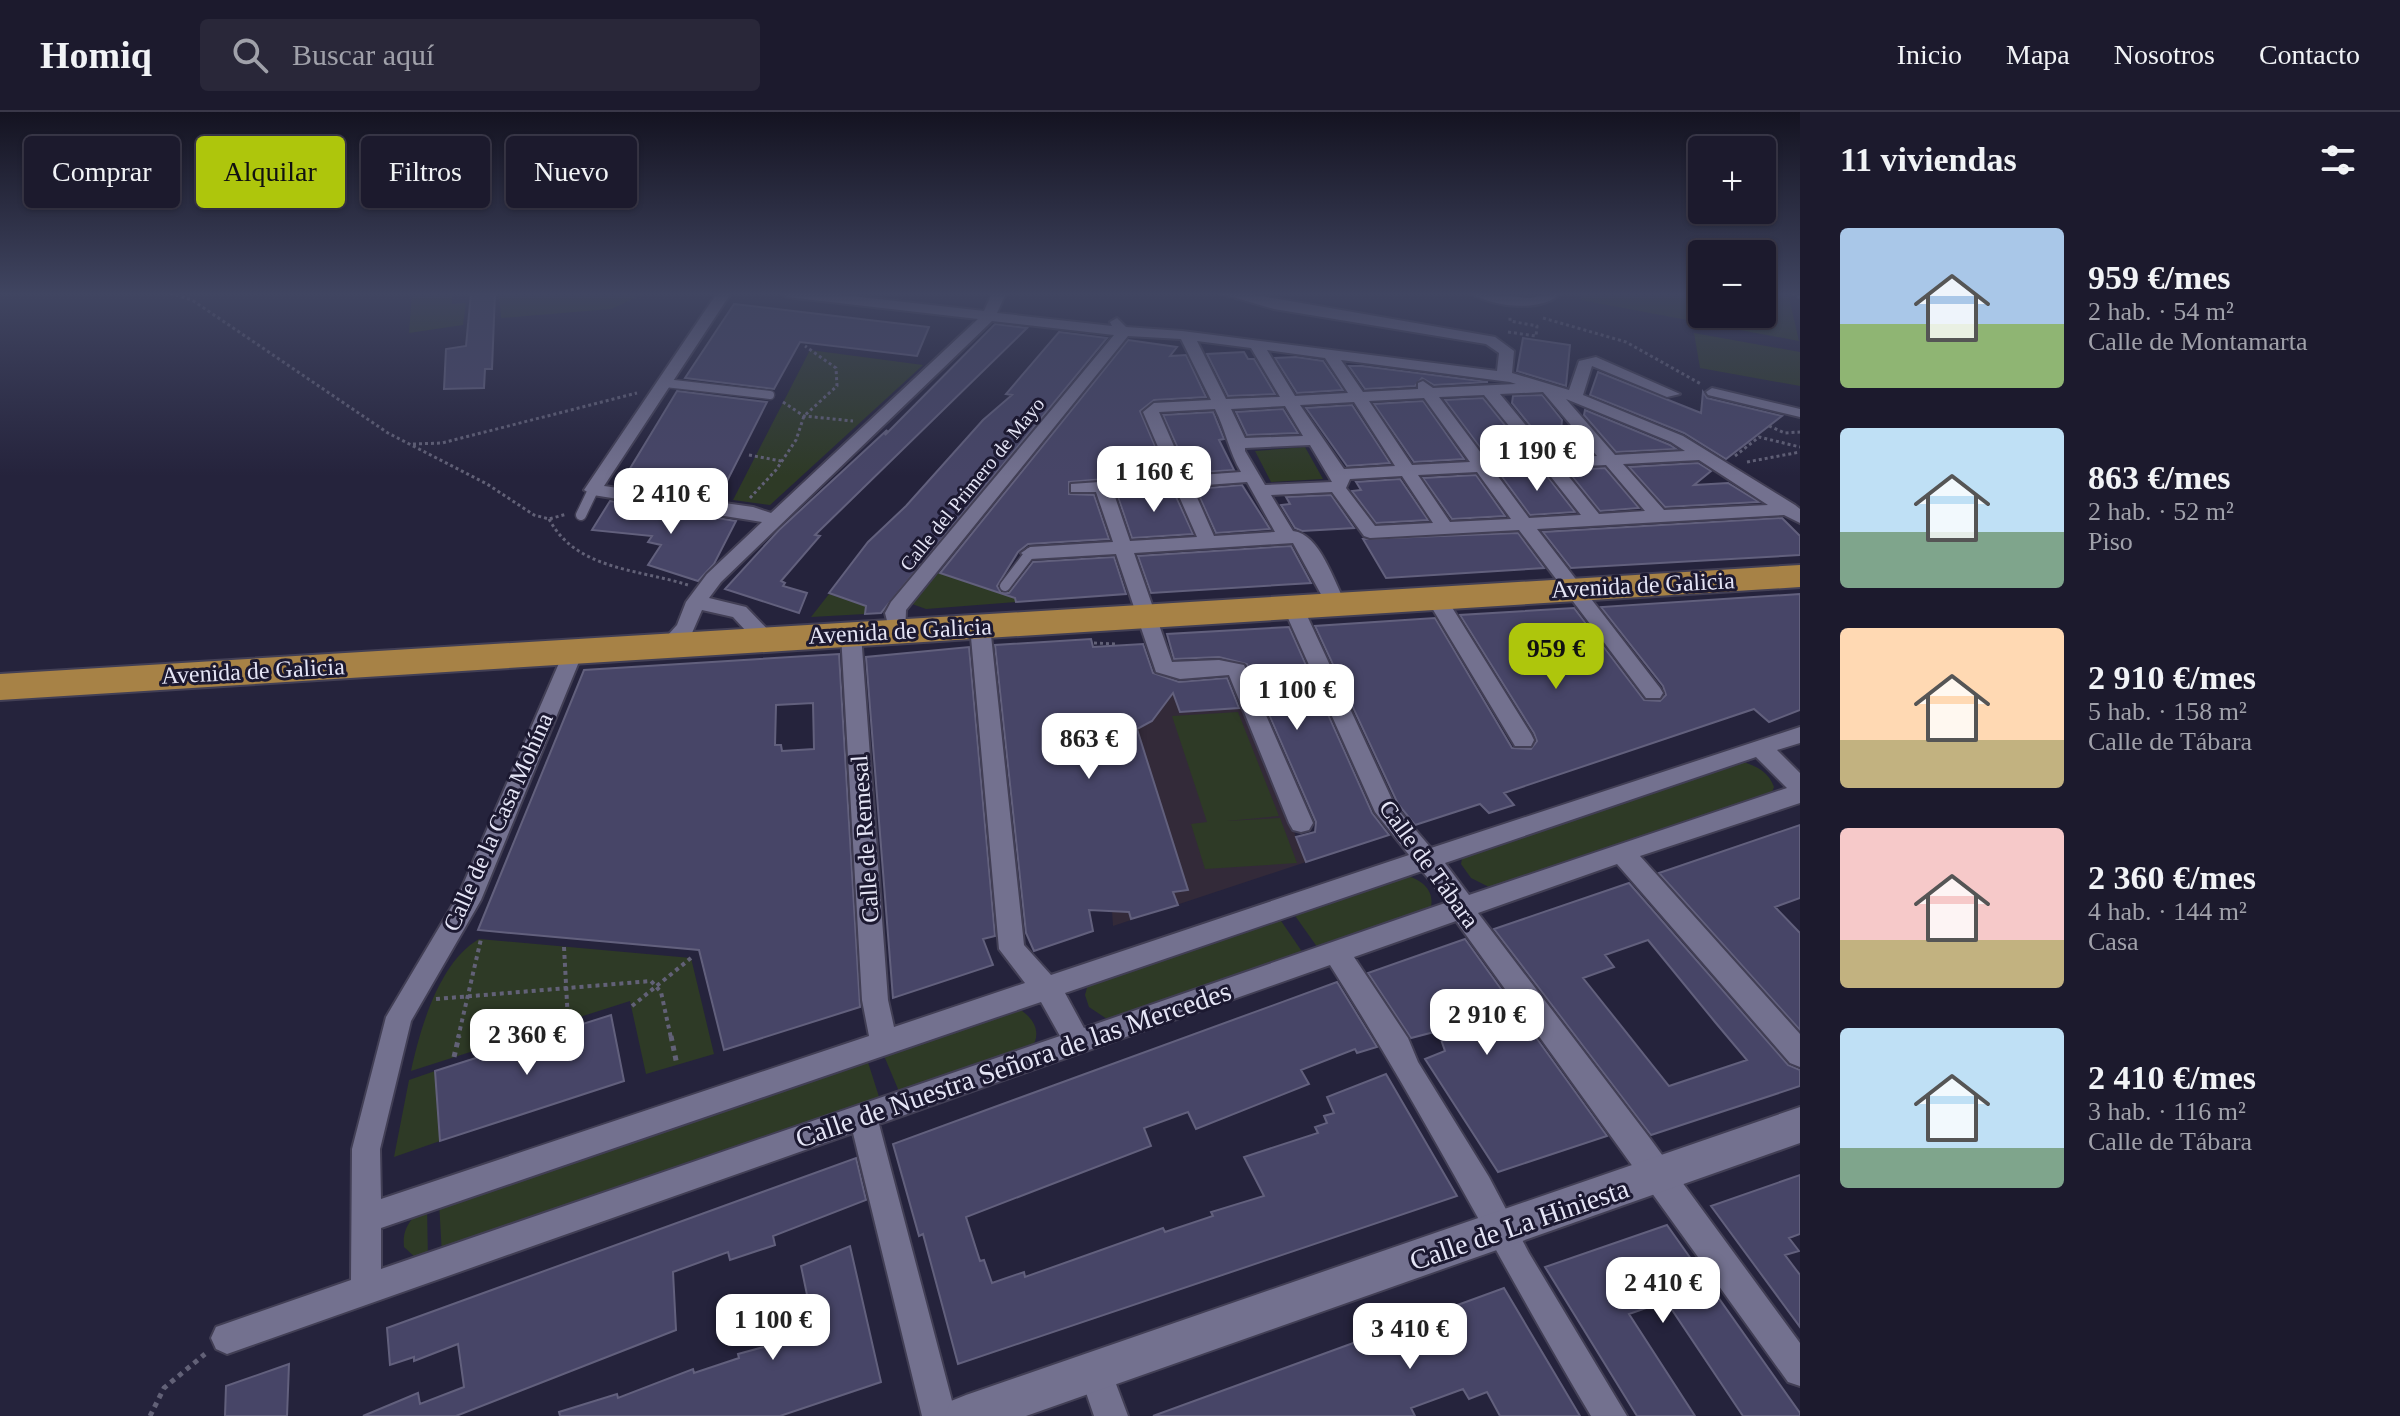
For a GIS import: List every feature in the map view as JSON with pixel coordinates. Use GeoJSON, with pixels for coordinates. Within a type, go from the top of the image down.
{"type":"FeatureCollection","features":[{"type":"Feature","properties":{"kind":"highway","name":"Avenida de Galicia"},"geometry":{"type":"LineString","coordinates":[[0,687],[1800,576]]}},
{"type":"Feature","properties":{"kind":"street"},"geometry":{"type":"LineString","coordinates":[[684,354],[589,496],[753,513],[772,520]]}},
{"type":"Feature","properties":{"kind":"street"},"geometry":{"type":"LineString","coordinates":[[669,645],[683,631],[692,599],[944,354]]}},
{"type":"Feature","properties":{"kind":"street","name":"Calle del Primero de Mayo"},"geometry":{"type":"LineString","coordinates":[[898,631],[895,613],[898,607],[1108,354]]}},
{"type":"Feature","properties":{"kind":"street"},"geometry":{"type":"LineString","coordinates":[[1196,354],[1256,484],[1291,537]]}},
{"type":"Feature","properties":{"kind":"street"},"geometry":{"type":"LineString","coordinates":[[1261,354],[1314,440],[1322,446],[1367,532],[1659,516],[1794,513]]}},
{"type":"Feature","properties":{"kind":"street"},"geometry":{"type":"LineString","coordinates":[[1330,354],[1445,528]]}},
{"type":"Feature","properties":{"kind":"street"},"geometry":{"type":"LineString","coordinates":[[1336,354],[1405,362],[1494,381],[1547,387],[1719,458],[1794,513]]}},
{"type":"Feature","properties":{"kind":"street"},"geometry":{"type":"LineString","coordinates":[[1481,354],[1494,381],[1548,463],[1595,520]]}},
{"type":"Feature","properties":{"kind":"street"},"geometry":{"type":"LineString","coordinates":[[1494,381],[1505,354]]}},
{"type":"Feature","properties":{"kind":"street"},"geometry":{"type":"LineString","coordinates":[[1575,397],[1584,364],[1591,360],[1672,394]]}},
{"type":"Feature","properties":{"kind":"street"},"geometry":{"type":"LineString","coordinates":[[1405,362],[1653,693]]}},
{"type":"Feature","properties":{"kind":"street"},"geometry":{"type":"LineString","coordinates":[[1208,542],[1153,409],[1429,394],[1494,381]]}},
{"type":"Feature","properties":{"kind":"street"},"geometry":{"type":"LineString","coordinates":[[1547,387],[1659,516]]}},
{"type":"Feature","properties":{"kind":"street"},"geometry":{"type":"LineString","coordinates":[[1712,392],[1800,413]]}},
{"type":"Feature","properties":{"kind":"street"},"geometry":{"type":"LineString","coordinates":[[1237,443],[1314,440]]}},
{"type":"Feature","properties":{"kind":"street"},"geometry":{"type":"LineString","coordinates":[[1077,488],[1182,482],[1256,484],[1338,480],[1406,470],[1719,458]]}},
{"type":"Feature","properties":{"kind":"street"},"geometry":{"type":"LineString","coordinates":[[1103,486],[1165,670],[1229,667],[1238,672],[1301,823]]}},
{"type":"Feature","properties":{"kind":"street"},"geometry":{"type":"LineString","coordinates":[[1030,553],[1291,537],[1303,541],[1336,604]]}},
{"type":"Feature","properties":{"kind":"street"},"geometry":{"type":"LineString","coordinates":[[1436,598],[1523,740]]}},
{"type":"Feature","properties":{"kind":"street"},"geometry":{"type":"LineString","coordinates":[[692,599],[739,612],[765,639]]}},
{"type":"Feature","properties":{"kind":"street"},"geometry":{"type":"LineString","coordinates":[[692,599],[697,624],[719,642]]}},
{"type":"Feature","properties":{"kind":"street","name":"Calle de Tábara"},"geometry":{"type":"LineString","coordinates":[[1293,607],[1386,812],[1428,858],[1468,920],[1800,1370]]}},
{"type":"Feature","properties":{"kind":"street"},"geometry":{"type":"LineString","coordinates":[[980,626],[1012,949],[1047,988],[1077,1042]]}},
{"type":"Feature","properties":{"kind":"street","name":"Calle de Remesal"},"geometry":{"type":"LineString","coordinates":[[851,634],[875,1000],[884,1043]]}},
{"type":"Feature","properties":{"kind":"street","name":"Calle de la Casa Mohína"},"geometry":{"type":"LineString","coordinates":[[366,1290],[366,1145],[399,1017],[469,900],[573,652]]}},
{"type":"Feature","properties":{"kind":"street"},"geometry":{"type":"LineString","coordinates":[[365,1219],[1800,735]]}},
{"type":"Feature","properties":{"kind":"street"},"geometry":{"type":"LineString","coordinates":[[1760,747],[1800,787]]}},
{"type":"Feature","properties":{"kind":"street","name":"Calle de Nuestra Señora de las Mercedes"},"geometry":{"type":"LineString","coordinates":[[227,1338],[1622,853],[1800,794]]}},
{"type":"Feature","properties":{"kind":"street"},"geometry":{"type":"LineString","coordinates":[[1622,853],[1800,1054]]}},
{"type":"Feature","properties":{"kind":"street"},"geometry":{"type":"LineString","coordinates":[[1336,952],[1398,1047],[1408,1071],[1479,1187],[1610,1416]]}},
{"type":"Feature","properties":{"kind":"street"},"geometry":{"type":"LineString","coordinates":[[863,1117],[939,1416]]}},
{"type":"Feature","properties":{"kind":"street","name":"Calle de La Hiniesta"},"geometry":{"type":"LineString","coordinates":[[966,1416],[1800,1125]]}},
{"type":"Feature","properties":{"kind":"street"},"geometry":{"type":"LineString","coordinates":[[1095,1372],[1111,1416]]}},
{"type":"Feature","properties":{"kind":"lane"},"geometry":{"type":"LineString","coordinates":[[665,383],[774,398]]}},
{"type":"Feature","properties":{"kind":"lane"},"geometry":{"type":"LineString","coordinates":[[581,515],[589,496]]}},
{"type":"Feature","properties":{"kind":"lane"},"geometry":{"type":"LineString","coordinates":[[1005,586],[1030,553]]}},
{"type":"Feature","properties":{"kind":"path"},"geometry":{"type":"LineString","coordinates":[[271,354],[388,433],[487,484],[534,515],[549,519],[565,515],[589,496]]}},
{"type":"Feature","properties":{"kind":"path"},"geometry":{"type":"LineString","coordinates":[[747,504],[755,489],[782,462],[796,440],[804,416],[837,385],[836,368],[816,354]]}},
{"type":"Feature","properties":{"kind":"path"},"geometry":{"type":"LineString","coordinates":[[1652,354],[1712,392]]}},
{"type":"Feature","properties":{"kind":"path"},"geometry":{"type":"LineString","coordinates":[[410,444],[442,443],[609,398],[644,393]]}},
{"type":"Feature","properties":{"kind":"path"},"geometry":{"type":"LineString","coordinates":[[774,398],[804,416],[834,416],[860,424]]}},
{"type":"Feature","properties":{"kind":"path"},"geometry":{"type":"LineString","coordinates":[[1719,458],[1762,437],[1770,425],[1785,433],[1800,432]]}},
{"type":"Feature","properties":{"kind":"path"},"geometry":{"type":"LineString","coordinates":[[1762,437],[1800,450]]}},
{"type":"Feature","properties":{"kind":"path"},"geometry":{"type":"LineString","coordinates":[[1719,458],[1743,463],[1800,450]]}},
{"type":"Feature","properties":{"kind":"path"},"geometry":{"type":"LineString","coordinates":[[749,455],[782,462]]}},
{"type":"Feature","properties":{"kind":"path"},"geometry":{"type":"LineString","coordinates":[[549,519],[550,527],[574,550],[609,567],[641,570],[677,581],[692,599]]}},
{"type":"Feature","properties":{"kind":"path"},"geometry":{"type":"LineString","coordinates":[[1107,644],[1118,644]]}},
{"type":"Feature","properties":{"kind":"path"},"geometry":{"type":"LineString","coordinates":[[454,1057],[481,939]]}},
{"type":"Feature","properties":{"kind":"path"},"geometry":{"type":"LineString","coordinates":[[564,947],[568,1021]]}},
{"type":"Feature","properties":{"kind":"path"},"geometry":{"type":"LineString","coordinates":[[632,1006],[691,958]]}},
{"type":"Feature","properties":{"kind":"path"},"geometry":{"type":"LineString","coordinates":[[433,999],[645,981],[658,985]]}},
{"type":"Feature","properties":{"kind":"path"},"geometry":{"type":"LineString","coordinates":[[658,985],[677,1065]]}},
{"type":"Feature","properties":{"kind":"path"},"geometry":{"type":"LineString","coordinates":[[150,1416],[151,1408],[178,1372],[227,1338]]}},
{"type":"Feature","properties":{"kind":"shaded area"},"geometry":{"type":"Polygon","coordinates":[[[1168,681],[1180,712],[1245,707],[1306,862],[1113,926],[1100,728],[1150,723],[1168,681]]]}},
{"type":"Feature","properties":{"kind":"green space"},"geometry":{"type":"Polygon","coordinates":[[[808,354],[839,354],[923,365],[770,505],[733,500],[808,354]]]}},
{"type":"Feature","properties":{"kind":"green space"},"geometry":{"type":"Polygon","coordinates":[[[1698,354],[1800,354],[1800,386],[1700,368],[1698,354]]]}},
{"type":"Feature","properties":{"kind":"green space"},"geometry":{"type":"Polygon","coordinates":[[[1305,447],[1323,479],[1271,482],[1255,451],[1305,447]]]}},
{"type":"Feature","properties":{"kind":"green space"},"geometry":{"type":"Polygon","coordinates":[[[939,572],[996,592],[1013,587],[1016,602],[926,609],[912,604],[939,572]]]}},
{"type":"Feature","properties":{"kind":"green space"},"geometry":{"type":"Polygon","coordinates":[[[829,594],[866,606],[865,614],[811,617],[829,594]]]}},
{"type":"Feature","properties":{"kind":"green space"},"geometry":{"type":"Polygon","coordinates":[[[1238,712],[1279,816],[1227,821],[1280,818],[1297,863],[1205,869],[1191,824],[1207,822],[1172,716],[1238,712]]]}},
{"type":"Feature","properties":{"kind":"green space"},"geometry":{"type":"Polygon","coordinates":[[[1740,761],[1756,767],[1769,777],[1774,787],[1771,795],[1491,888],[1471,878],[1461,864],[1463,854],[1740,761]]]}},
{"type":"Feature","properties":{"kind":"green space"},"geometry":{"type":"Polygon","coordinates":[[[1401,874],[1414,878],[1429,890],[1430,910],[1320,951],[1291,910],[1401,874]]]}},
{"type":"Feature","properties":{"kind":"green space"},"geometry":{"type":"Polygon","coordinates":[[[1277,915],[1305,956],[1110,1021],[1089,1007],[1085,995],[1088,984],[1277,915]]]}},
{"type":"Feature","properties":{"kind":"green space"},"geometry":{"type":"Polygon","coordinates":[[[479,939],[691,958],[714,1054],[646,1074],[630,1001],[411,1071],[426,1017],[442,980],[453,963],[479,939]]]}},
{"type":"Feature","properties":{"kind":"green space"},"geometry":{"type":"Polygon","coordinates":[[[1019,1009],[1035,1027],[1036,1037],[1031,1049],[898,1098],[898,1089],[882,1051],[1019,1009]]]}},
{"type":"Feature","properties":{"kind":"green space"},"geometry":{"type":"Polygon","coordinates":[[[866,1056],[881,1103],[442,1255],[439,1202],[866,1056]]]}},
{"type":"Feature","properties":{"kind":"green space"},"geometry":{"type":"Polygon","coordinates":[[[435,1071],[440,1141],[394,1157],[409,1080],[435,1071]]]}},
{"type":"Feature","properties":{"kind":"green space"},"geometry":{"type":"Polygon","coordinates":[[[427,1206],[428,1260],[418,1260],[404,1247],[406,1228],[427,1206]]]}},
{"type":"Feature","properties":{"kind":"building"},"geometry":{"type":"Polygon","coordinates":[[[446,354],[493,354],[492,369],[485,369],[484,388],[444,389],[446,354]]]}},
{"type":"Feature","properties":{"kind":"building"},"geometry":{"type":"Polygon","coordinates":[[[701,354],[793,354],[774,389],[685,378],[701,354]]]}},
{"type":"Feature","properties":{"kind":"building"},"geometry":{"type":"Polygon","coordinates":[[[965,354],[1001,354],[815,535],[820,536],[781,581],[785,583],[783,586],[807,593],[799,613],[725,589],[779,530],[887,430],[885,435],[965,354]]]}},
{"type":"Feature","properties":{"kind":"building"},"geometry":{"type":"Polygon","coordinates":[[[1040,354],[1094,354],[881,613],[865,614],[866,606],[829,593],[868,542],[906,506],[983,420],[1012,395],[1006,394],[1040,354]]]}},
{"type":"Feature","properties":{"kind":"building"},"geometry":{"type":"Polygon","coordinates":[[[1117,354],[1186,355],[1206,397],[1154,400],[1140,411],[1167,474],[1069,482],[1069,494],[1094,495],[1109,539],[1028,544],[1018,552],[997,586],[1001,593],[1009,593],[1033,562],[1114,557],[1126,594],[1016,602],[1015,598],[940,573],[1117,354]]]}},
{"type":"Feature","properties":{"kind":"building"},"geometry":{"type":"Polygon","coordinates":[[[1207,354],[1245,354],[1248,359],[1254,359],[1275,394],[1228,396],[1207,354]]]}},
{"type":"Feature","properties":{"kind":"building"},"geometry":{"type":"Polygon","coordinates":[[[1520,354],[1569,354],[1566,386],[1517,371],[1520,354]]]}},
{"type":"Feature","properties":{"kind":"building"},"geometry":{"type":"Polygon","coordinates":[[[1275,358],[1323,361],[1343,390],[1297,393],[1275,358]]]}},
{"type":"Feature","properties":{"kind":"building"},"geometry":{"type":"Polygon","coordinates":[[[1349,366],[1488,382],[1434,385],[1422,378],[1415,386],[1365,389],[1349,366]]]}},
{"type":"Feature","properties":{"kind":"building"},"geometry":{"type":"Polygon","coordinates":[[[1598,372],[1701,413],[1703,392],[1707,398],[1782,416],[1726,459],[1684,433],[1590,395],[1598,372]]]}},
{"type":"Feature","properties":{"kind":"building"},"geometry":{"type":"Polygon","coordinates":[[[677,391],[767,402],[718,499],[620,485],[677,391]]]}},
{"type":"Feature","properties":{"kind":"building"},"geometry":{"type":"Polygon","coordinates":[[[1542,395],[1562,420],[1559,455],[1554,455],[1512,403],[1513,396],[1542,395]]]}},
{"type":"Feature","properties":{"kind":"building"},"geometry":{"type":"Polygon","coordinates":[[[1483,398],[1530,456],[1488,458],[1445,400],[1483,398]]]}},
{"type":"Feature","properties":{"kind":"building"},"geometry":{"type":"Polygon","coordinates":[[[1423,401],[1464,459],[1414,462],[1374,404],[1423,401]]]}},
{"type":"Feature","properties":{"kind":"building"},"geometry":{"type":"Polygon","coordinates":[[[1352,405],[1390,463],[1347,466],[1306,408],[1352,405]]]}},
{"type":"Feature","properties":{"kind":"building"},"geometry":{"type":"Polygon","coordinates":[[[1283,409],[1298,433],[1247,435],[1236,412],[1283,409]]]}},
{"type":"Feature","properties":{"kind":"building"},"geometry":{"type":"Polygon","coordinates":[[[1585,410],[1676,449],[1616,452],[1584,415],[1585,410]]]}},
{"type":"Feature","properties":{"kind":"building"},"geometry":{"type":"Polygon","coordinates":[[[1213,412],[1224,439],[1219,440],[1234,470],[1189,473],[1163,415],[1213,412]]]}},
{"type":"Feature","properties":{"kind":"building"},"geometry":{"type":"Polygon","coordinates":[[[1698,463],[1711,471],[1694,485],[1728,483],[1759,502],[1665,507],[1629,467],[1698,463]]]}},
{"type":"Feature","properties":{"kind":"building"},"geometry":{"type":"Polygon","coordinates":[[[1605,468],[1639,508],[1600,511],[1567,470],[1605,468]]]}},
{"type":"Feature","properties":{"kind":"building"},"geometry":{"type":"Polygon","coordinates":[[[1543,471],[1575,512],[1530,515],[1500,474],[1543,471]]]}},
{"type":"Feature","properties":{"kind":"building"},"geometry":{"type":"Polygon","coordinates":[[[1476,475],[1505,516],[1452,519],[1423,478],[1476,475]]]}},
{"type":"Feature","properties":{"kind":"building"},"geometry":{"type":"Polygon","coordinates":[[[1400,479],[1428,520],[1376,523],[1352,491],[1361,490],[1356,482],[1400,479]]]}},
{"type":"Feature","properties":{"kind":"building"},"geometry":{"type":"Polygon","coordinates":[[[1242,485],[1270,529],[1216,533],[1196,489],[1242,485]]]}},
{"type":"Feature","properties":{"kind":"building"},"geometry":{"type":"Polygon","coordinates":[[[1173,490],[1193,534],[1132,538],[1117,494],[1173,490]]]}},
{"type":"Feature","properties":{"kind":"building"},"geometry":{"type":"Polygon","coordinates":[[[1331,495],[1354,528],[1302,531],[1295,528],[1281,505],[1290,504],[1286,497],[1331,495]]]}},
{"type":"Feature","properties":{"kind":"building"},"geometry":{"type":"Polygon","coordinates":[[[610,501],[736,521],[714,564],[698,581],[648,565],[661,545],[648,542],[652,536],[592,530],[610,501]]]}},
{"type":"Feature","properties":{"kind":"building"},"geometry":{"type":"Polygon","coordinates":[[[1782,518],[1800,536],[1800,555],[1571,568],[1543,532],[1782,518]]]}},
{"type":"Feature","properties":{"kind":"building"},"geometry":{"type":"Polygon","coordinates":[[[1518,533],[1544,568],[1386,578],[1363,539],[1518,533]]]}},
{"type":"Feature","properties":{"kind":"building"},"geometry":{"type":"Polygon","coordinates":[[[1291,546],[1311,583],[1151,593],[1138,556],[1291,546]]]}},
{"type":"Feature","properties":{"kind":"building"},"geometry":{"type":"Polygon","coordinates":[[[1800,594],[1800,710],[1769,722],[1754,709],[1504,793],[1514,805],[1489,813],[1480,804],[1415,825],[1398,804],[1315,626],[1435,618],[1512,748],[1531,749],[1537,741],[1534,733],[1460,615],[1574,608],[1644,700],[1660,701],[1666,695],[1663,686],[1601,607],[1800,594]]]}},
{"type":"Feature","properties":{"kind":"building"},"geometry":{"type":"Polygon","coordinates":[[[1289,627],[1372,813],[1389,835],[1306,862],[1296,837],[1315,832],[1316,822],[1247,664],[1219,657],[1174,659],[1167,634],[1289,627]]]}},
{"type":"Feature","properties":{"kind":"building"},"geometry":{"type":"Polygon","coordinates":[[[1091,639],[1093,647],[1143,644],[1153,673],[1179,682],[1227,678],[1239,708],[1180,712],[1173,693],[1152,721],[1137,729],[1188,890],[1173,892],[1178,905],[1131,919],[1129,912],[1089,910],[1093,931],[1034,951],[1026,933],[995,645],[1091,639]]]}},
{"type":"Feature","properties":{"kind":"building"},"geometry":{"type":"Polygon","coordinates":[[[969,647],[995,936],[983,939],[993,965],[893,998],[866,657],[969,647]]]}},
{"type":"Feature","properties":{"kind":"building"},"geometry":{"type":"Polygon","coordinates":[[[839,654],[860,1007],[724,1050],[699,950],[478,930],[584,670],[839,654]],[[813,703],[776,705],[775,745],[781,745],[782,751],[814,749],[813,703]]]}},
{"type":"Feature","properties":{"kind":"building"},"geometry":{"type":"Polygon","coordinates":[[[1800,825],[1800,898],[1775,907],[1800,933],[1800,1030],[1659,873],[1800,825]]]}},
{"type":"Feature","properties":{"kind":"building"},"geometry":{"type":"Polygon","coordinates":[[[1629,883],[1788,1065],[1800,1070],[1800,1086],[1651,1135],[1494,929],[1629,883]],[[1648,940],[1605,955],[1614,967],[1583,978],[1669,1086],[1747,1060],[1648,940]]]}},
{"type":"Feature","properties":{"kind":"building"},"geometry":{"type":"Polygon","coordinates":[[[1465,939],[1607,1136],[1498,1172],[1425,1059],[1445,1051],[1438,1031],[1411,1038],[1368,973],[1465,939]]]}},
{"type":"Feature","properties":{"kind":"building"},"geometry":{"type":"Polygon","coordinates":[[[1337,982],[1377,1047],[1357,1053],[1355,1049],[1301,1070],[1309,1084],[1196,1129],[1188,1112],[1144,1128],[1151,1146],[966,1217],[980,1261],[984,1260],[992,1283],[1024,1272],[1025,1277],[1163,1228],[1165,1232],[1213,1216],[1211,1212],[1264,1196],[1244,1157],[1318,1133],[1315,1127],[1327,1123],[1324,1116],[1334,1113],[1327,1097],[1386,1074],[1457,1196],[958,1364],[923,1234],[919,1236],[893,1144],[1337,982]]]}},
{"type":"Feature","properties":{"kind":"building"},"geometry":{"type":"Polygon","coordinates":[[[611,1015],[624,1081],[440,1141],[435,1071],[611,1015]]]}},
{"type":"Feature","properties":{"kind":"building"},"geometry":{"type":"Polygon","coordinates":[[[856,1158],[866,1200],[773,1236],[775,1245],[730,1260],[728,1252],[673,1272],[676,1330],[456,1416],[363,1416],[418,1393],[420,1404],[464,1387],[458,1344],[414,1361],[414,1357],[390,1365],[387,1328],[856,1158]]]}},
{"type":"Feature","properties":{"kind":"building"},"geometry":{"type":"Polygon","coordinates":[[[1800,1175],[1800,1234],[1789,1238],[1799,1251],[1785,1255],[1800,1275],[1800,1327],[1711,1206],[1800,1175]]]}},
{"type":"Feature","properties":{"kind":"building"},"geometry":{"type":"Polygon","coordinates":[[[1667,1225],[1800,1416],[1743,1416],[1666,1301],[1629,1314],[1695,1416],[1637,1416],[1545,1267],[1667,1225]]]}},
{"type":"Feature","properties":{"kind":"building"},"geometry":{"type":"Polygon","coordinates":[[[850,1246],[881,1382],[780,1416],[560,1416],[559,1412],[617,1394],[618,1398],[693,1369],[694,1373],[739,1358],[738,1354],[815,1333],[801,1266],[850,1246]]]}},
{"type":"Feature","properties":{"kind":"building"},"geometry":{"type":"Polygon","coordinates":[[[1504,1288],[1580,1416],[1500,1416],[1487,1392],[1469,1399],[1463,1389],[1411,1408],[1415,1416],[1153,1416],[1504,1288]]]}},
{"type":"Feature","properties":{"kind":"building"},"geometry":{"type":"Polygon","coordinates":[[[289,1364],[287,1416],[225,1416],[226,1386],[289,1364]]]}}]}
